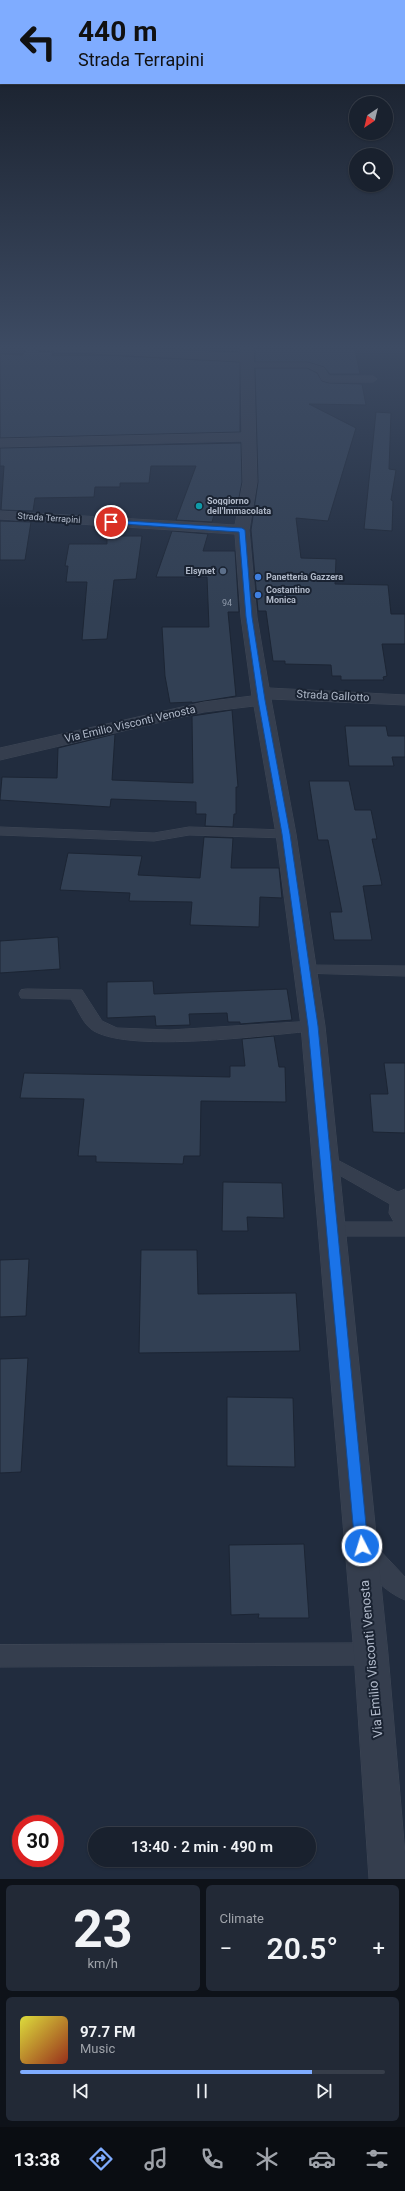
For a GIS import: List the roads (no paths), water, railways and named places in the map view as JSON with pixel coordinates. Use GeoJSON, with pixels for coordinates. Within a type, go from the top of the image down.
{"type":"FeatureCollection","features":[{"type":"Feature","properties":{"kind":"street","name":"Via Emilio Visconti Venosta"},"geometry":{"type":"LineString","coordinates":[[250,434],[250,482],[242,530],[249,617],[261,697],[286,834],[313,1026],[362,1546],[388,1879]]}},
{"type":"Feature","properties":{"kind":"street"},"geometry":{"type":"LineString","coordinates":[[0,443],[250,437]]}},
{"type":"Feature","properties":{"kind":"street","name":"Strada Terrapini"},"geometry":{"type":"LineString","coordinates":[[0,515],[242,530]]}},
{"type":"Feature","properties":{"kind":"street","name":"Via Emilio Visconti Venosta"},"geometry":{"type":"LineString","coordinates":[[0,754],[204,707],[261,697]]}},
{"type":"Feature","properties":{"kind":"street","name":"Strada Gallotto"},"geometry":{"type":"LineString","coordinates":[[261,697],[405,700]]}},
{"type":"Feature","properties":{"kind":"lane"},"geometry":{"type":"LineString","coordinates":[[0,831],[154,837],[189,831],[286,834]]}},
{"type":"Feature","properties":{"kind":"lane"},"geometry":{"type":"LineString","coordinates":[[305,970],[405,971]]}},
{"type":"Feature","properties":{"kind":"lane"},"geometry":{"type":"LineString","coordinates":[[27,994],[76,994],[82,1002],[92,1022],[113,1033],[162,1035],[313,1026]]}},
{"type":"Feature","properties":{"kind":"lane"},"geometry":{"type":"LineString","coordinates":[[326,1160],[402,1198],[398,1213],[405,1224]]}},
{"type":"Feature","properties":{"kind":"lane"},"geometry":{"type":"LineString","coordinates":[[332,1229],[405,1229]]}},
{"type":"Feature","properties":{"kind":"lane"},"geometry":{"type":"LineString","coordinates":[[362,1546],[395,1583],[405,1589]]}},
{"type":"Feature","properties":{"kind":"lane"},"geometry":{"type":"LineString","coordinates":[[0,1656],[371,1654]]}},
{"type":"Feature","properties":{"kind":"place","name":"Soggiorno dell'Immacolata"},"geometry":{"type":"Point","coordinates":[199,506]}},
{"type":"Feature","properties":{"kind":"place","name":"Elsynet"},"geometry":{"type":"Point","coordinates":[223,571]}},
{"type":"Feature","properties":{"kind":"place","name":"Panetteria Gazzera"},"geometry":{"type":"Point","coordinates":[258,577]}},
{"type":"Feature","properties":{"kind":"place","name":"Costantino Monica"},"geometry":{"type":"Point","coordinates":[258,595]}}]}
